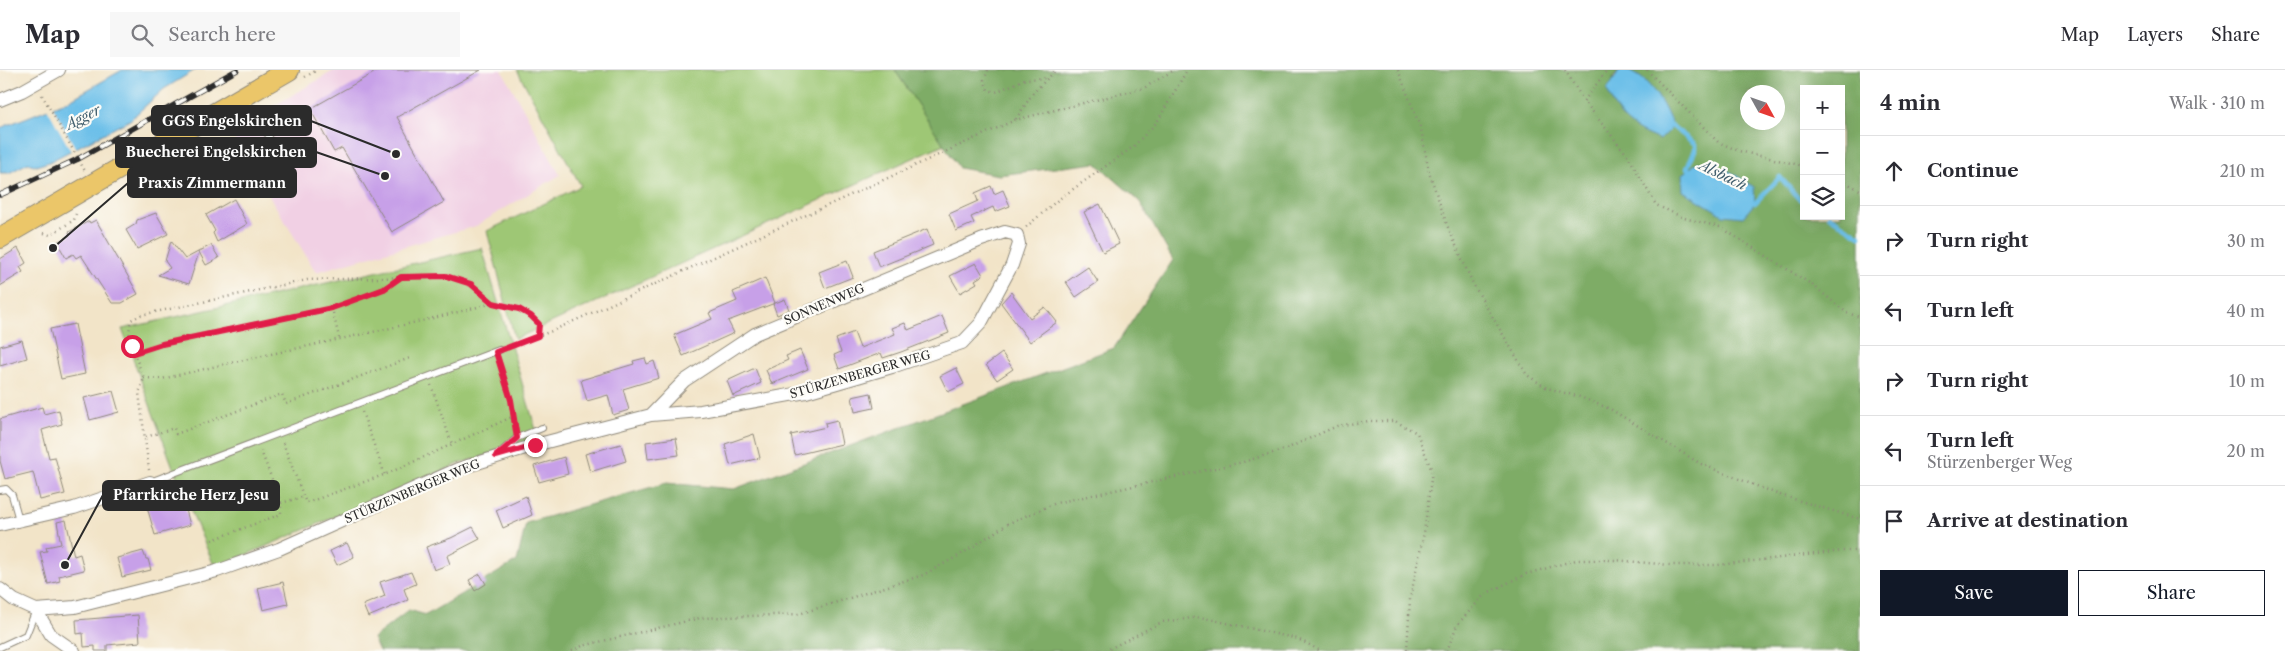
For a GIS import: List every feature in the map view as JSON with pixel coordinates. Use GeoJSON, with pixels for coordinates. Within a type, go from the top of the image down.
{"type":"FeatureCollection","features":[{"type":"Feature","properties":{"kind":"main road"},"geometry":{"type":"LineString","coordinates":[[0,238],[289,70]]}},
{"type":"Feature","properties":{"kind":"street"},"geometry":{"type":"LineString","coordinates":[[0,100],[22,91],[59,70]]}},
{"type":"Feature","properties":{"kind":"street","name":"SONNENWEG"},"geometry":{"type":"LineString","coordinates":[[651,415],[684,381],[755,334],[980,240],[1005,232],[1017,235]]}},
{"type":"Feature","properties":{"kind":"street","name":"STÜRZENBERGER WEG"},"geometry":{"type":"LineString","coordinates":[[36,610],[75,607],[217,571],[279,549],[458,469],[496,456],[651,415],[701,412],[806,392],[892,367],[962,343],[981,323],[1012,265],[1019,244],[1017,235]]}},
{"type":"Feature","properties":{"kind":"street"},"geometry":{"type":"LineString","coordinates":[[0,525],[74,508],[150,482]]}},
{"type":"Feature","properties":{"kind":"street"},"geometry":{"type":"LineString","coordinates":[[0,589],[14,600],[36,610],[51,635],[74,651]]}},
{"type":"Feature","properties":{"kind":"lane"},"geometry":{"type":"LineString","coordinates":[[243,97],[268,136]]}},
{"type":"Feature","properties":{"kind":"lane"},"geometry":{"type":"LineString","coordinates":[[150,482],[497,351]]}},
{"type":"Feature","properties":{"kind":"lane"},"geometry":{"type":"LineString","coordinates":[[496,456],[517,438],[542,428]]}},
{"type":"Feature","properties":{"kind":"lane"},"geometry":{"type":"LineString","coordinates":[[0,490],[6,489],[12,495],[19,520]]}},
{"type":"Feature","properties":{"kind":"lane"},"geometry":{"type":"LineString","coordinates":[[0,646],[26,635],[36,610]]}},
{"type":"Feature","properties":{"kind":"path"},"geometry":{"type":"LineString","coordinates":[[988,70],[984,80],[988,90],[996,92],[1025,79],[1048,78]]}},
{"type":"Feature","properties":{"kind":"path"},"geometry":{"type":"LineString","coordinates":[[1015,120],[1033,93],[1056,70]]}},
{"type":"Feature","properties":{"kind":"path"},"geometry":{"type":"LineString","coordinates":[[517,438],[514,416],[497,351],[538,336],[826,208],[1015,120],[1144,88],[1174,70]]}},
{"type":"Feature","properties":{"kind":"path"},"geometry":{"type":"LineString","coordinates":[[1017,235],[1059,199],[1133,147],[1157,122],[1187,70]]}},
{"type":"Feature","properties":{"kind":"path"},"geometry":{"type":"LineString","coordinates":[[1398,70],[1420,129],[1429,172],[1446,225],[1473,284],[1527,375],[1547,388],[1610,409],[1701,464],[1778,494],[1860,519]]}},
{"type":"Feature","properties":{"kind":"path"},"geometry":{"type":"LineString","coordinates":[[1565,70],[1584,101],[1628,156],[1656,205],[1684,218],[1720,227],[1814,286],[1847,313],[1860,317]]}},
{"type":"Feature","properties":{"kind":"path"},"geometry":{"type":"LineString","coordinates":[[1584,101],[1607,70]]}},
{"type":"Feature","properties":{"kind":"path"},"geometry":{"type":"LineString","coordinates":[[1648,70],[1718,142],[1739,151],[1800,165]]}},
{"type":"Feature","properties":{"kind":"path"},"geometry":{"type":"LineString","coordinates":[[39,90],[86,172]]}},
{"type":"Feature","properties":{"kind":"path"},"geometry":{"type":"LineString","coordinates":[[1845,182],[1860,190]]}},
{"type":"Feature","properties":{"kind":"path"},"geometry":{"type":"LineString","coordinates":[[150,482],[146,437],[139,393],[144,378],[134,353],[129,332],[131,320],[141,315],[307,280],[446,276],[471,284],[493,303]]}},
{"type":"Feature","properties":{"kind":"path"},"geometry":{"type":"LineString","coordinates":[[134,353],[162,344],[332,308],[384,289],[401,277]]}},
{"type":"Feature","properties":{"kind":"path"},"geometry":{"type":"LineString","coordinates":[[144,378],[162,379],[339,338],[415,323],[493,303],[519,309],[531,316],[539,324],[538,336]]}},
{"type":"Feature","properties":{"kind":"path"},"geometry":{"type":"LineString","coordinates":[[332,308],[339,338]]}},
{"type":"Feature","properties":{"kind":"path"},"geometry":{"type":"LineString","coordinates":[[146,437],[174,428],[176,434],[282,394],[286,404],[410,358]]}},
{"type":"Feature","properties":{"kind":"path"},"geometry":{"type":"LineString","coordinates":[[428,377],[452,444]]}},
{"type":"Feature","properties":{"kind":"path"},"geometry":{"type":"LineString","coordinates":[[359,403],[385,474]]}},
{"type":"Feature","properties":{"kind":"path"},"geometry":{"type":"LineString","coordinates":[[280,434],[306,503],[385,474],[514,416]]}},
{"type":"Feature","properties":{"kind":"path"},"geometry":{"type":"LineString","coordinates":[[572,651],[582,646],[700,618],[799,614],[923,575],[960,555],[1008,523],[1056,502],[1243,462],[1286,449],[1337,426],[1368,421],[1395,421],[1417,433],[1432,471],[1424,534],[1410,599],[1407,651]]}},
{"type":"Feature","properties":{"kind":"path"},"geometry":{"type":"LineString","coordinates":[[212,540],[281,514],[281,503],[258,442]]}},
{"type":"Feature","properties":{"kind":"path"},"geometry":{"type":"LineString","coordinates":[[281,503],[302,496]]}},
{"type":"Feature","properties":{"kind":"path"},"geometry":{"type":"LineString","coordinates":[[1447,651],[1458,625],[1485,594],[1526,574],[1576,560],[1615,560],[1670,565],[1718,565],[1842,551],[1860,551]]}},
{"type":"Feature","properties":{"kind":"path"},"geometry":{"type":"LineString","coordinates":[[1105,651],[1162,622],[1200,617],[1298,639],[1321,651]]}},
{"type":"Feature","properties":{"kind":"shaded area"},"geometry":{"type":"Polygon","coordinates":[[[335,70],[502,70],[560,175],[476,226],[316,272],[230,132],[335,70]]]}},
{"type":"Feature","properties":{"kind":"green space"},"geometry":{"type":"Polygon","coordinates":[[[517,70],[895,70],[944,144],[515,339],[487,231],[581,186],[517,70]]]}},
{"type":"Feature","properties":{"kind":"green space"},"geometry":{"type":"Polygon","coordinates":[[[895,70],[1620,70],[1612,79],[1638,76],[1627,70],[1860,70],[1860,651],[379,651],[373,638],[409,610],[426,615],[517,561],[526,523],[666,483],[734,489],[1114,348],[1173,260],[1140,202],[1096,163],[999,175],[959,168],[895,70]]]}},
{"type":"Feature","properties":{"kind":"green space"},"geometry":{"type":"Polygon","coordinates":[[[482,248],[539,440],[461,463],[215,568],[174,470],[122,329],[482,248]]]}},
{"type":"Feature","properties":{"kind":"water","name":"Agger"},"geometry":{"type":"Polygon","coordinates":[[[122,70],[195,70],[164,89],[130,120],[49,162],[36,166],[28,163],[9,173],[0,173],[0,128],[68,101],[122,70]]]}},
{"type":"Feature","properties":{"kind":"water"},"geometry":{"type":"Polygon","coordinates":[[[1620,70],[1639,76],[1647,82],[1660,100],[1673,127],[1660,140],[1633,127],[1621,116],[1611,100],[1607,90],[1620,70]]]}},
{"type":"Feature","properties":{"kind":"water"},"geometry":{"type":"Polygon","coordinates":[[[1698,162],[1731,172],[1754,187],[1755,203],[1743,217],[1723,215],[1683,191],[1682,174],[1698,162]]]}},
{"type":"Feature","properties":{"kind":"pier"},"geometry":{"type":"Polygon","coordinates":[[[52,105],[77,151],[72,153],[47,108],[52,105]]]}},
{"type":"Feature","properties":{"kind":"building"},"geometry":{"type":"Polygon","coordinates":[[[379,70],[481,70],[397,117],[444,202],[392,232],[342,148],[334,152],[310,109],[379,70]]]}},
{"type":"Feature","properties":{"kind":"building"},"geometry":{"type":"Polygon","coordinates":[[[991,186],[994,194],[1003,190],[1010,206],[995,212],[993,207],[971,217],[974,223],[956,231],[949,214],[978,201],[975,193],[991,186]]]}},
{"type":"Feature","properties":{"kind":"building"},"geometry":{"type":"Polygon","coordinates":[[[234,199],[247,224],[217,242],[213,233],[215,231],[206,215],[234,199]]]}},
{"type":"Feature","properties":{"kind":"building"},"geometry":{"type":"Polygon","coordinates":[[[1100,204],[1119,244],[1103,252],[1084,212],[1100,204]]]}},
{"type":"Feature","properties":{"kind":"building"},"geometry":{"type":"Polygon","coordinates":[[[156,213],[168,234],[137,249],[126,230],[136,224],[137,220],[156,213]]]}},
{"type":"Feature","properties":{"kind":"building"},"geometry":{"type":"Polygon","coordinates":[[[96,220],[138,294],[122,303],[112,303],[81,255],[76,258],[73,254],[66,258],[57,242],[70,235],[69,232],[89,221],[90,223],[96,220]]]}},
{"type":"Feature","properties":{"kind":"building"},"geometry":{"type":"Polygon","coordinates":[[[927,229],[933,245],[879,267],[873,251],[927,229]]]}},
{"type":"Feature","properties":{"kind":"building"},"geometry":{"type":"Polygon","coordinates":[[[171,241],[185,259],[211,245],[219,258],[206,265],[199,252],[189,284],[158,275],[170,268],[165,261],[171,241]]]}},
{"type":"Feature","properties":{"kind":"building"},"geometry":{"type":"Polygon","coordinates":[[[18,248],[26,263],[20,267],[23,272],[0,286],[0,259],[18,248]]]}},
{"type":"Feature","properties":{"kind":"building"},"geometry":{"type":"Polygon","coordinates":[[[847,261],[853,277],[825,288],[819,272],[847,261]]]}},
{"type":"Feature","properties":{"kind":"building"},"geometry":{"type":"Polygon","coordinates":[[[976,263],[983,275],[975,280],[977,283],[960,293],[950,276],[976,263]]]}},
{"type":"Feature","properties":{"kind":"building"},"geometry":{"type":"Polygon","coordinates":[[[1088,267],[1098,282],[1076,297],[1066,282],[1088,267]]]}},
{"type":"Feature","properties":{"kind":"building"},"geometry":{"type":"Polygon","coordinates":[[[765,278],[775,303],[728,321],[734,333],[683,356],[674,335],[712,319],[709,313],[737,301],[733,292],[765,278]]]}},
{"type":"Feature","properties":{"kind":"building"},"geometry":{"type":"Polygon","coordinates":[[[1011,292],[1030,318],[1045,307],[1057,322],[1030,342],[1001,303],[1011,292]]]}},
{"type":"Feature","properties":{"kind":"building"},"geometry":{"type":"Polygon","coordinates":[[[785,299],[789,310],[777,315],[773,304],[785,299]]]}},
{"type":"Feature","properties":{"kind":"building"},"geometry":{"type":"Polygon","coordinates":[[[942,316],[949,333],[883,358],[881,353],[839,369],[834,355],[841,352],[836,339],[854,332],[860,348],[895,334],[892,328],[905,323],[908,330],[942,316]]]}},
{"type":"Feature","properties":{"kind":"building"},"geometry":{"type":"Polygon","coordinates":[[[75,324],[85,374],[61,379],[50,329],[75,324]]]}},
{"type":"Feature","properties":{"kind":"building"},"geometry":{"type":"Polygon","coordinates":[[[22,340],[27,358],[0,366],[0,346],[22,340]]]}},
{"type":"Feature","properties":{"kind":"building"},"geometry":{"type":"Polygon","coordinates":[[[800,350],[808,369],[772,384],[766,370],[788,360],[786,356],[800,350]]]}},
{"type":"Feature","properties":{"kind":"building"},"geometry":{"type":"Polygon","coordinates":[[[1002,353],[1013,369],[997,380],[986,365],[1002,353]]]}},
{"type":"Feature","properties":{"kind":"building"},"geometry":{"type":"Polygon","coordinates":[[[645,358],[647,364],[654,361],[659,378],[623,389],[629,410],[613,415],[608,395],[587,401],[581,380],[634,364],[633,361],[645,358]]]}},
{"type":"Feature","properties":{"kind":"building"},"geometry":{"type":"Polygon","coordinates":[[[755,368],[761,383],[733,396],[727,381],[755,368]]]}},
{"type":"Feature","properties":{"kind":"building"},"geometry":{"type":"Polygon","coordinates":[[[956,368],[964,384],[948,392],[940,376],[956,368]]]}},
{"type":"Feature","properties":{"kind":"building"},"geometry":{"type":"Polygon","coordinates":[[[113,391],[119,412],[90,420],[84,398],[113,391]]]}},
{"type":"Feature","properties":{"kind":"building"},"geometry":{"type":"Polygon","coordinates":[[[871,393],[874,408],[855,412],[852,397],[871,393]]]}},
{"type":"Feature","properties":{"kind":"building"},"geometry":{"type":"Polygon","coordinates":[[[42,407],[44,414],[59,410],[62,424],[42,430],[49,458],[55,457],[65,494],[40,500],[33,472],[5,479],[0,461],[0,419],[42,407]]]}},
{"type":"Feature","properties":{"kind":"building"},"geometry":{"type":"Polygon","coordinates":[[[837,420],[842,444],[795,455],[791,435],[826,427],[825,423],[837,420]]]}},
{"type":"Feature","properties":{"kind":"building"},"geometry":{"type":"Polygon","coordinates":[[[754,434],[760,458],[730,465],[725,444],[754,434]]]}},
{"type":"Feature","properties":{"kind":"building"},"geometry":{"type":"Polygon","coordinates":[[[676,438],[679,455],[648,459],[646,442],[676,438]]]}},
{"type":"Feature","properties":{"kind":"building"},"geometry":{"type":"Polygon","coordinates":[[[621,444],[626,461],[590,472],[585,454],[621,444]]]}},
{"type":"Feature","properties":{"kind":"building"},"geometry":{"type":"Polygon","coordinates":[[[564,457],[568,474],[539,482],[534,466],[564,457]]]}},
{"type":"Feature","properties":{"kind":"building"},"geometry":{"type":"Polygon","coordinates":[[[180,495],[182,503],[184,502],[190,525],[155,535],[147,507],[161,504],[160,500],[180,495]]]}},
{"type":"Feature","properties":{"kind":"building"},"geometry":{"type":"Polygon","coordinates":[[[526,496],[532,515],[503,528],[496,510],[526,496]]]}},
{"type":"Feature","properties":{"kind":"building"},"geometry":{"type":"Polygon","coordinates":[[[66,520],[74,556],[80,554],[84,570],[59,576],[60,581],[48,584],[40,552],[47,551],[46,547],[61,544],[57,522],[66,520]]]}},
{"type":"Feature","properties":{"kind":"building"},"geometry":{"type":"Polygon","coordinates":[[[473,527],[480,539],[447,556],[450,564],[434,570],[426,547],[451,538],[473,527]]]}},
{"type":"Feature","properties":{"kind":"building"},"geometry":{"type":"Polygon","coordinates":[[[347,543],[354,557],[337,565],[330,551],[347,543]]]}},
{"type":"Feature","properties":{"kind":"building"},"geometry":{"type":"Polygon","coordinates":[[[143,551],[146,559],[148,559],[151,570],[122,577],[117,558],[143,551]]]}},
{"type":"Feature","properties":{"kind":"building"},"geometry":{"type":"Polygon","coordinates":[[[411,572],[416,584],[404,589],[408,600],[368,617],[363,605],[385,596],[380,582],[411,572]]]}},
{"type":"Feature","properties":{"kind":"building"},"geometry":{"type":"Polygon","coordinates":[[[480,574],[486,584],[475,591],[469,580],[480,574]]]}},
{"type":"Feature","properties":{"kind":"building"},"geometry":{"type":"Polygon","coordinates":[[[283,582],[288,604],[263,610],[258,588],[283,582]]]}},
{"type":"Feature","properties":{"kind":"building"},"geometry":{"type":"Polygon","coordinates":[[[138,615],[140,642],[107,645],[107,651],[95,651],[95,646],[84,647],[83,633],[77,634],[76,620],[138,615]]]}},
{"type":"Feature","properties":{"kind":"waterway","name":"Alsbach"},"geometry":{"type":"LineString","coordinates":[[1669,124],[1695,144],[1695,150],[1687,168],[1690,171]]}},
{"type":"Feature","properties":{"kind":"waterway","name":"Alsbach"},"geometry":{"type":"LineString","coordinates":[[1750,201],[1755,203],[1780,177],[1800,199]]}},
{"type":"Feature","properties":{"kind":"waterway","name":"Alsbach"},"geometry":{"type":"LineString","coordinates":[[1835,220],[1860,236]]}},
{"type":"Feature","properties":{"kind":"railway"},"geometry":{"type":"LineString","coordinates":[[0,195],[78,159],[237,70]]}},
{"type":"Feature","properties":{"kind":"place","name":"GGS Engelskirchen"},"geometry":{"type":"Point","coordinates":[396,154]}},
{"type":"Feature","properties":{"kind":"place","name":"Buecherei Engelskirchen"},"geometry":{"type":"Point","coordinates":[385,176]}},
{"type":"Feature","properties":{"kind":"place","name":"Praxis Zimmermann"},"geometry":{"type":"Point","coordinates":[53,248]}},
{"type":"Feature","properties":{"kind":"place","name":"Pfarrkirche Herz Jesu"},"geometry":{"type":"Point","coordinates":[65,565]}},
{"type":"Feature","properties":{"kind":"route"},"geometry":{"type":"LineString","coordinates":[[132,346],[134,353],[162,344],[332,308],[384,289],[401,277],[446,276],[471,284],[493,303],[519,309],[531,316],[539,324],[538,336],[496,352],[511,400],[517,431],[517,438],[496,456],[535,445]]}}]}
